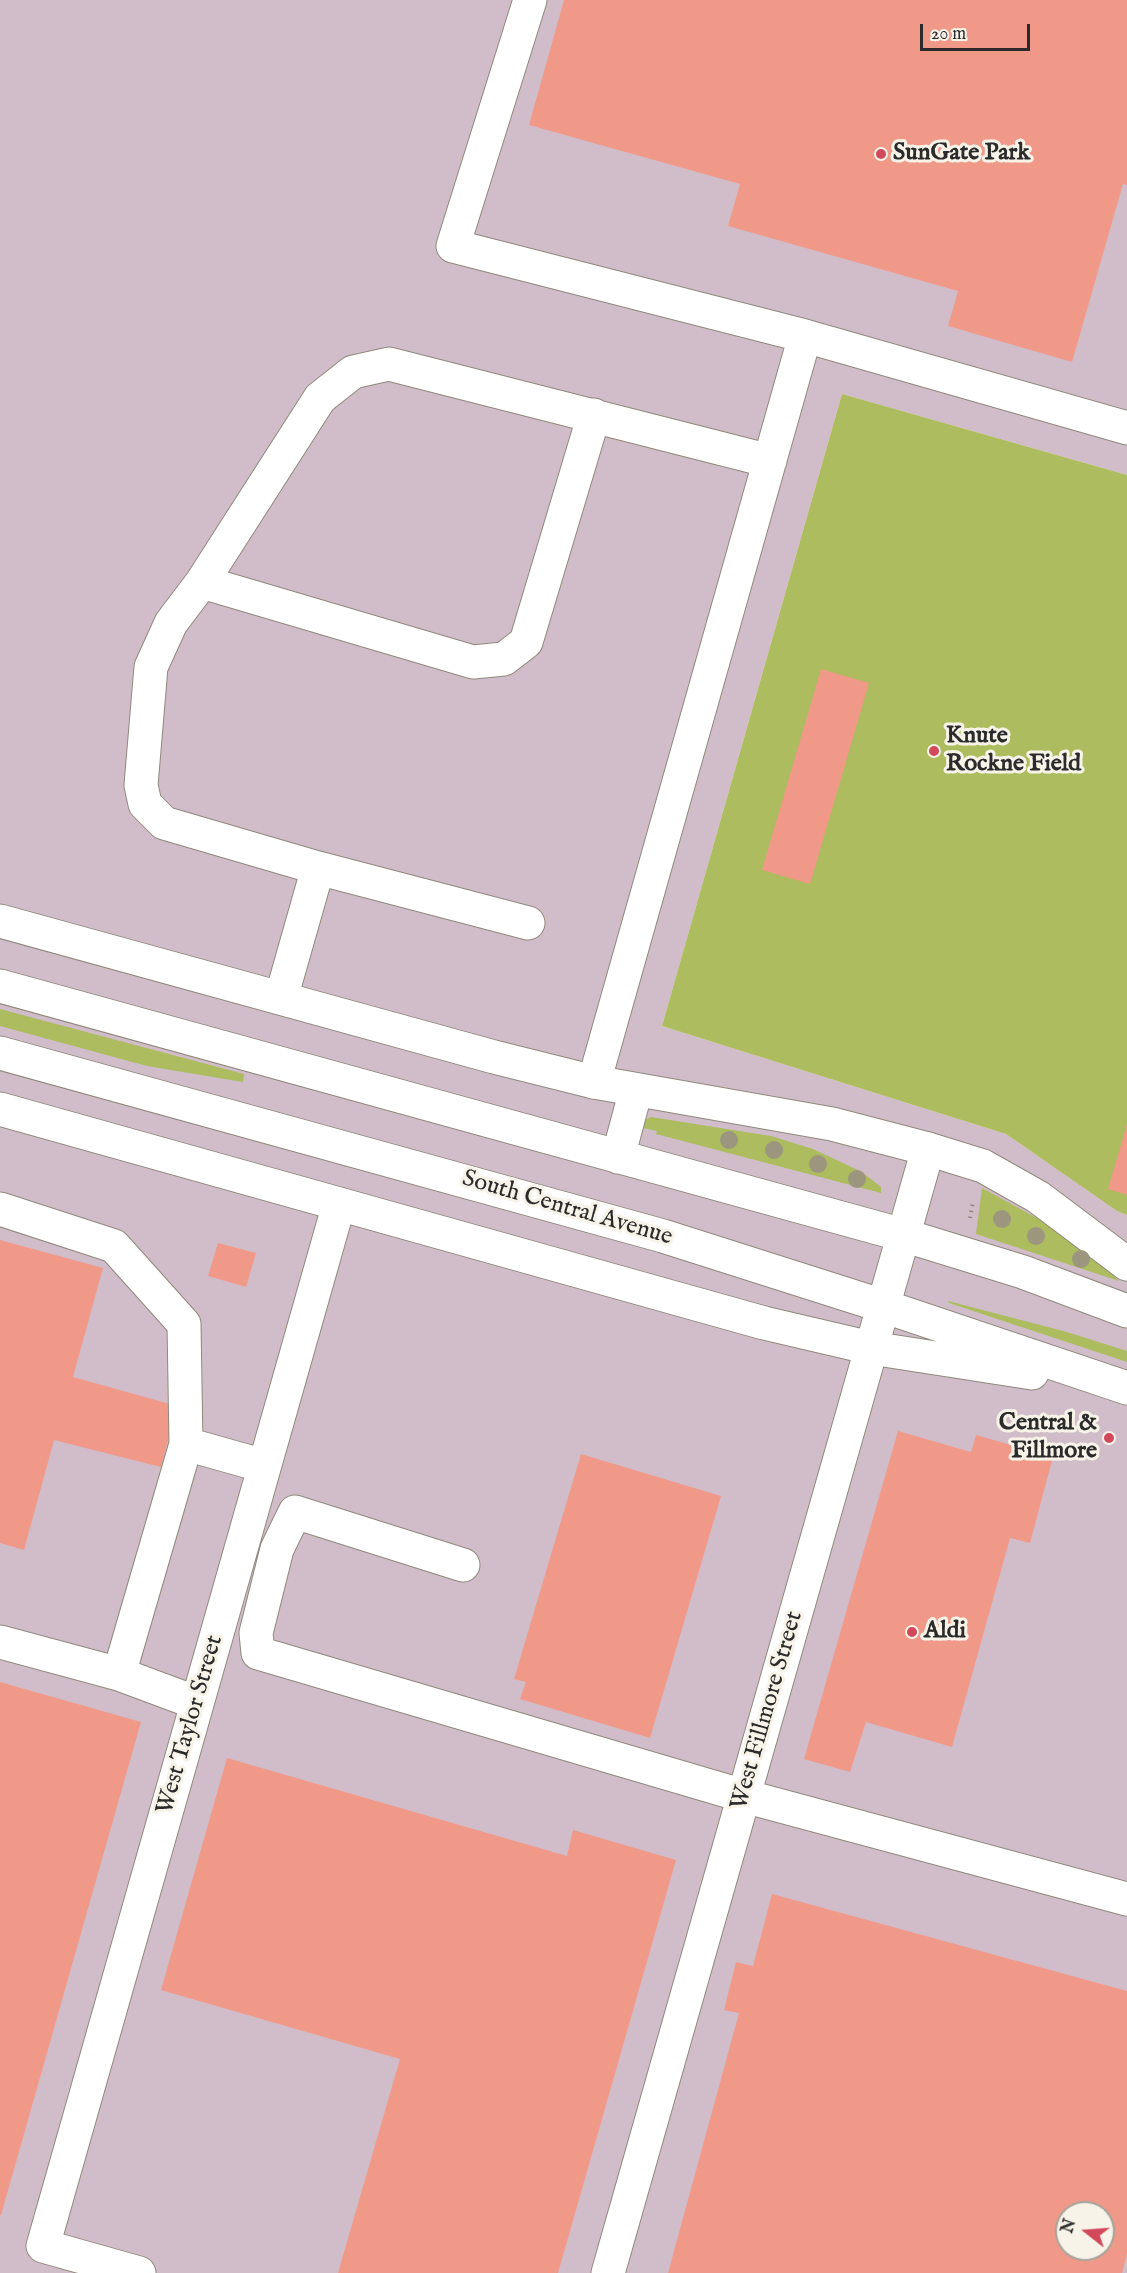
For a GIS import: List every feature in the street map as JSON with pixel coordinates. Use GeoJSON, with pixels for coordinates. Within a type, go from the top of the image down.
{"type":"FeatureCollection","features":[{"type":"Feature","properties":{"kind":"main road"},"geometry":{"type":"LineString","coordinates":[[530,0],[453,246],[805,336],[1127,428]]}},
{"type":"Feature","properties":{"kind":"main road"},"geometry":{"type":"LineString","coordinates":[[594,1082],[805,336]]}},
{"type":"Feature","properties":{"kind":"main road"},"geometry":{"type":"LineString","coordinates":[[528,924],[318,868],[164,823],[145,804],[141,785],[151,667],[171,623],[202,582],[320,398],[352,372],[389,364],[770,460]]}},
{"type":"Feature","properties":{"kind":"main road"},"geometry":{"type":"LineString","coordinates":[[202,582],[473,662],[504,659],[526,642],[594,415]]}},
{"type":"Feature","properties":{"kind":"main road"},"geometry":{"type":"LineString","coordinates":[[281,998],[318,868]]}},
{"type":"Feature","properties":{"kind":"main road"},"geometry":{"type":"LineString","coordinates":[[0,921],[594,1082],[832,1124],[928,1149],[983,1166],[1038,1197],[1127,1264]]}},
{"type":"Feature","properties":{"kind":"main road"},"geometry":{"type":"LineString","coordinates":[[0,986],[903,1235],[1023,1272],[1127,1311]]}},
{"type":"Feature","properties":{"kind":"main road","name":"South Central Avenue"},"geometry":{"type":"LineString","coordinates":[[0,1053],[663,1236],[883,1306],[1125,1388]]}},
{"type":"Feature","properties":{"kind":"main road"},"geometry":{"type":"LineString","coordinates":[[618,1157],[636,1090]]}},
{"type":"Feature","properties":{"kind":"main road"},"geometry":{"type":"LineString","coordinates":[[0,1109],[764,1323],[871,1347],[1125,1388]]}},
{"type":"Feature","properties":{"kind":"main road","name":"West Fillmore Street"},"geometry":{"type":"LineString","coordinates":[[608,2273],[928,1149]]}},
{"type":"Feature","properties":{"kind":"main road","name":"West Taylor Street"},"geometry":{"type":"LineString","coordinates":[[139,2273],[43,2246],[339,1204]]}},
{"type":"Feature","properties":{"kind":"main road"},"geometry":{"type":"LineString","coordinates":[[0,1209],[114,1246],[184,1324],[186,1444],[119,1674]]}},
{"type":"Feature","properties":{"kind":"main road"},"geometry":{"type":"LineString","coordinates":[[186,1444],[264,1466]]}},
{"type":"Feature","properties":{"kind":"main road"},"geometry":{"type":"LineString","coordinates":[[463,1565],[295,1512],[277,1549],[256,1633],[258,1653],[744,1796],[1127,1899]]}},
{"type":"Feature","properties":{"kind":"main road"},"geometry":{"type":"LineString","coordinates":[[0,1642],[119,1674],[197,1703]]}},
{"type":"Feature","properties":{"kind":"path"},"geometry":{"type":"LineString","coordinates":[[969,1222],[974,1193]]}},
{"type":"Feature","properties":{"kind":"shaded area"},"geometry":{"type":"Polygon","coordinates":[[[0,0],[1127,0],[1127,475],[842,394],[662,1026],[1006,1134],[1117,1211],[1127,1215],[1127,2273],[0,2273],[0,0]]]}},
{"type":"Feature","properties":{"kind":"green space","name":"Knute Rockne Field"},"geometry":{"type":"Polygon","coordinates":[[[842,394],[1127,475],[1127,1215],[1117,1211],[1006,1134],[662,1026],[842,394]]]}},
{"type":"Feature","properties":{"kind":"green space"},"geometry":{"type":"Polygon","coordinates":[[[0,1009],[244,1074],[243,1082],[147,1066],[0,1026],[0,1009]]]}},
{"type":"Feature","properties":{"kind":"green space"},"geometry":{"type":"Polygon","coordinates":[[[651,1117],[771,1136],[813,1149],[862,1172],[881,1187],[881,1193],[656,1134],[657,1131],[643,1128],[645,1120],[651,1117]]]}},
{"type":"Feature","properties":{"kind":"green space"},"geometry":{"type":"Polygon","coordinates":[[[982,1188],[1046,1223],[1099,1262],[1119,1281],[976,1234],[982,1188]]]}},
{"type":"Feature","properties":{"kind":"green space"},"geometry":{"type":"Polygon","coordinates":[[[948,1301],[1067,1332],[1127,1351],[1127,1362],[949,1303],[948,1301]]]}},
{"type":"Feature","properties":{"kind":"building","name":"SunGate Park"},"geometry":{"type":"Polygon","coordinates":[[[564,0],[1127,0],[1127,185],[1123,184],[1072,362],[948,326],[958,291],[728,226],[740,184],[529,125],[564,0]]]}},
{"type":"Feature","properties":{"kind":"building"},"geometry":{"type":"Polygon","coordinates":[[[821,669],[869,683],[810,884],[762,870],[821,669]]]}},
{"type":"Feature","properties":{"kind":"building"},"geometry":{"type":"Polygon","coordinates":[[[1127,1124],[1127,1195],[1108,1189],[1127,1124]]]}},
{"type":"Feature","properties":{"kind":"building"},"geometry":{"type":"Polygon","coordinates":[[[0,1240],[103,1268],[73,1377],[177,1406],[161,1467],[54,1440],[24,1550],[0,1543],[0,1240]]]}},
{"type":"Feature","properties":{"kind":"building"},"geometry":{"type":"Polygon","coordinates":[[[218,1243],[256,1253],[246,1287],[208,1276],[218,1243]]]}},
{"type":"Feature","properties":{"kind":"building","name":"Aldi"},"geometry":{"type":"Polygon","coordinates":[[[898,1431],[971,1452],[976,1435],[1053,1457],[1030,1543],[1010,1538],[952,1747],[866,1722],[850,1772],[804,1759],[898,1431]]]}},
{"type":"Feature","properties":{"kind":"building"},"geometry":{"type":"Polygon","coordinates":[[[581,1454],[721,1496],[650,1738],[520,1699],[526,1682],[514,1679],[581,1454]]]}},
{"type":"Feature","properties":{"kind":"building"},"geometry":{"type":"Polygon","coordinates":[[[0,1682],[141,1722],[1,2215],[0,2215],[0,1682]]]}},
{"type":"Feature","properties":{"kind":"building"},"geometry":{"type":"Polygon","coordinates":[[[227,1758],[567,1856],[573,1830],[676,1860],[558,2273],[338,2273],[400,2059],[161,1990],[227,1758]]]}},
{"type":"Feature","properties":{"kind":"building"},"geometry":{"type":"Polygon","coordinates":[[[772,1894],[1127,1991],[1127,2254],[1122,2273],[668,2273],[739,2013],[724,2010],[736,1962],[753,1966],[772,1894]]]}},
{"type":"Feature","properties":{"kind":"place","name":"SunGate Park"},"geometry":{"type":"Point","coordinates":[881,154]}},
{"type":"Feature","properties":{"kind":"place","name":"Knute Rockne Field"},"geometry":{"type":"Point","coordinates":[934,751]}},
{"type":"Feature","properties":{"kind":"place","name":"Central & Fillmore"},"geometry":{"type":"Point","coordinates":[1109,1438]}},
{"type":"Feature","properties":{"kind":"place","name":"Aldi"},"geometry":{"type":"Point","coordinates":[912,1632]}}]}
